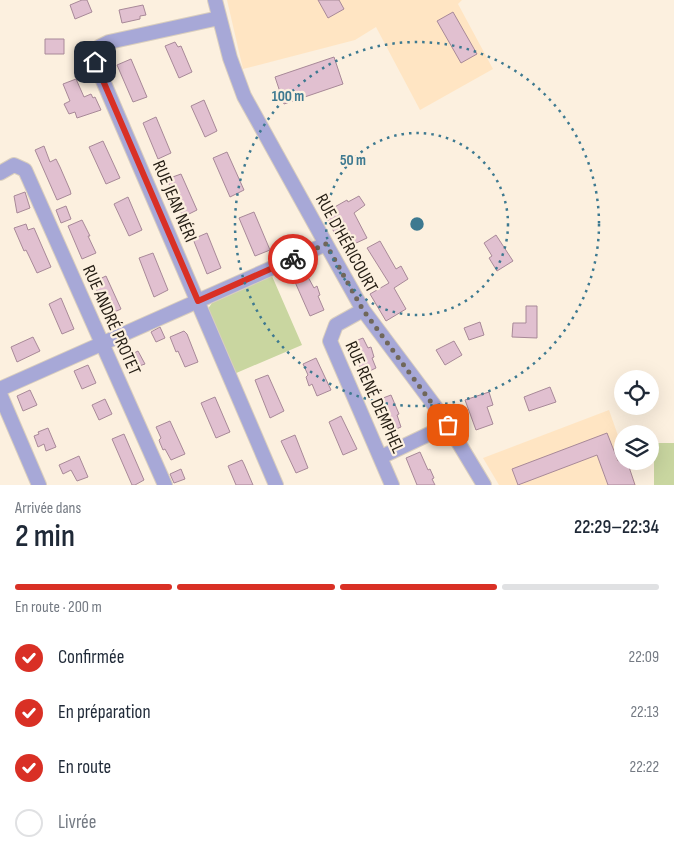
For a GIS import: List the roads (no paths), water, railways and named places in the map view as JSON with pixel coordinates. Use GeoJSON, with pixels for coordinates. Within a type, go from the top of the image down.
{"type":"FeatureCollection","features":[{"type":"Feature","properties":{"kind":"street","name":"RUE D'HÉRICOURT"},"geometry":{"type":"LineString","coordinates":[[215,0],[230,58],[244,96],[326,244],[363,310],[448,425],[484,485]]}},
{"type":"Feature","properties":{"kind":"street","name":"RUE JEAN NÉRI"},"geometry":{"type":"LineString","coordinates":[[219,18],[109,42],[99,47],[95,62],[276,485]]}},
{"type":"Feature","properties":{"kind":"street","name":"RUE ANDRÉ PROTET"},"geometry":{"type":"LineString","coordinates":[[0,173],[14,165],[25,170],[165,485]]}},
{"type":"Feature","properties":{"kind":"street"},"geometry":{"type":"LineString","coordinates":[[0,389],[326,244]]}},
{"type":"Feature","properties":{"kind":"street","name":"RUE RENÉ DEMPHEL"},"geometry":{"type":"LineString","coordinates":[[363,310],[336,325],[330,341],[392,485]]}},
{"type":"Feature","properties":{"kind":"street"},"geometry":{"type":"LineString","coordinates":[[0,394],[40,485]]}},
{"type":"Feature","properties":{"kind":"street"},"geometry":{"type":"LineString","coordinates":[[381,457],[448,425]]}}]}
